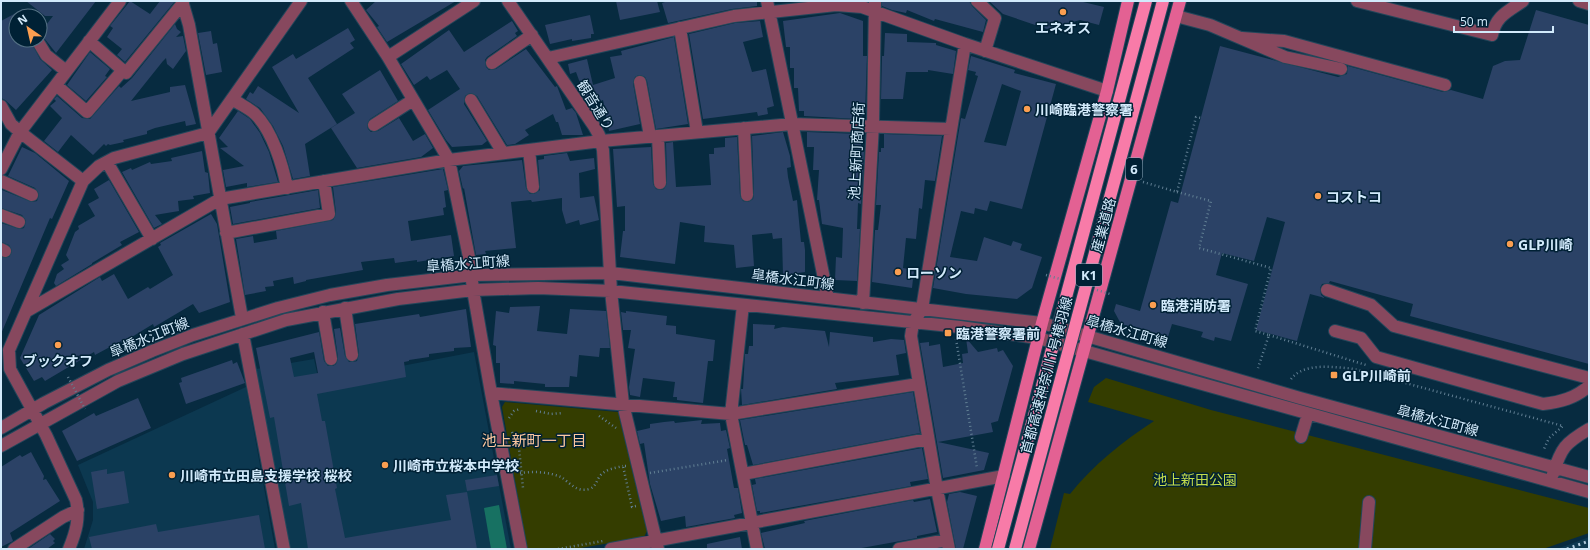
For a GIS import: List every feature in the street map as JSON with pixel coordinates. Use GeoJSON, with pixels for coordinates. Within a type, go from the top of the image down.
{"type":"FeatureCollection","features":[{"type":"Feature","properties":{"kind":"highway","name":"首都高速神奈川1号横羽線"},"geometry":{"type":"LineString","coordinates":[[998,549],[1146,1]]}},
{"type":"Feature","properties":{"kind":"highway","name":"首都高速神奈川1号横羽線"},"geometry":{"type":"LineString","coordinates":[[1015,549],[1163,1]]}},
{"type":"Feature","properties":{"kind":"main road"},"geometry":{"type":"LineString","coordinates":[[985,549],[1038,338],[1107,91],[1128,1]]}},
{"type":"Feature","properties":{"kind":"main road","name":"産業道路"},"geometry":{"type":"LineString","coordinates":[[1029,549],[1180,1]]}},
{"type":"Feature","properties":{"kind":"street"},"geometry":{"type":"LineString","coordinates":[[1,169],[20,132],[120,1]]}},
{"type":"Feature","properties":{"kind":"street"},"geometry":{"type":"LineString","coordinates":[[69,549],[77,525],[78,510],[71,485],[40,423],[4,360],[8,350],[27,311],[83,181],[114,158],[208,133],[301,1]]}},
{"type":"Feature","properties":{"kind":"street"},"geometry":{"type":"LineString","coordinates":[[351,1],[388,57],[449,160],[473,275],[473,290],[491,393],[521,549]]}},
{"type":"Feature","properties":{"kind":"street"},"geometry":{"type":"LineString","coordinates":[[388,57],[474,1]]}},
{"type":"Feature","properties":{"kind":"street","name":"観音通り"},"geometry":{"type":"LineString","coordinates":[[508,1],[594,126],[601,141],[611,290],[623,404],[657,545]]}},
{"type":"Feature","properties":{"kind":"street"},"geometry":{"type":"LineString","coordinates":[[977,1],[995,18],[985,51]]}},
{"type":"Feature","properties":{"kind":"street"},"geometry":{"type":"LineString","coordinates":[[1357,1],[1492,35],[1495,23],[1506,12],[1523,1]]}},
{"type":"Feature","properties":{"kind":"street"},"geometry":{"type":"LineString","coordinates":[[1579,1],[1589,4]]}},
{"type":"Feature","properties":{"kind":"street"},"geometry":{"type":"LineString","coordinates":[[90,41],[126,74],[182,2]]}},
{"type":"Feature","properties":{"kind":"street"},"geometry":{"type":"LineString","coordinates":[[182,2],[189,25],[242,318]]}},
{"type":"Feature","properties":{"kind":"street"},"geometry":{"type":"LineString","coordinates":[[548,58],[768,6],[836,5],[875,7],[965,44],[1107,91]]}},
{"type":"Feature","properties":{"kind":"street"},"geometry":{"type":"LineString","coordinates":[[768,6],[828,298]]}},
{"type":"Feature","properties":{"kind":"street","name":"池上新町商店街"},"geometry":{"type":"LineString","coordinates":[[863,303],[873,126],[875,7]]}},
{"type":"Feature","properties":{"kind":"street"},"geometry":{"type":"LineString","coordinates":[[1176,16],[1210,25],[1285,57],[1341,69]]}},
{"type":"Feature","properties":{"kind":"street"},"geometry":{"type":"LineString","coordinates":[[680,28],[697,132]]}},
{"type":"Feature","properties":{"kind":"street"},"geometry":{"type":"LineString","coordinates":[[492,63],[532,35]]}},
{"type":"Feature","properties":{"kind":"street"},"geometry":{"type":"LineString","coordinates":[[1242,38],[1284,41],[1445,84]]}},
{"type":"Feature","properties":{"kind":"street"},"geometry":{"type":"LineString","coordinates":[[899,549],[948,545],[918,384],[911,336],[913,323],[922,309],[965,44]]}},
{"type":"Feature","properties":{"kind":"street"},"geometry":{"type":"LineString","coordinates":[[42,48],[46,55],[66,71]]}},
{"type":"Feature","properties":{"kind":"street"},"geometry":{"type":"LineString","coordinates":[[56,85],[87,112],[122,70]]}},
{"type":"Feature","properties":{"kind":"street"},"geometry":{"type":"LineString","coordinates":[[640,82],[654,136],[660,184]]}},
{"type":"Feature","properties":{"kind":"street"},"geometry":{"type":"LineString","coordinates":[[232,99],[254,114],[261,121],[279,156],[287,188]]}},
{"type":"Feature","properties":{"kind":"street"},"geometry":{"type":"LineString","coordinates":[[374,125],[413,100]]}},
{"type":"Feature","properties":{"kind":"street"},"geometry":{"type":"LineString","coordinates":[[471,100],[503,153]]}},
{"type":"Feature","properties":{"kind":"street"},"geometry":{"type":"LineString","coordinates":[[1,106],[11,124],[83,181]]}},
{"type":"Feature","properties":{"kind":"street"},"geometry":{"type":"LineString","coordinates":[[27,311],[220,199],[449,160],[601,141],[792,124],[951,129]]}},
{"type":"Feature","properties":{"kind":"street"},"geometry":{"type":"LineString","coordinates":[[744,128],[747,195]]}},
{"type":"Feature","properties":{"kind":"street"},"geometry":{"type":"LineString","coordinates":[[529,150],[533,187]]}},
{"type":"Feature","properties":{"kind":"street"},"geometry":{"type":"LineString","coordinates":[[107,162],[152,239]]}},
{"type":"Feature","properties":{"kind":"street"},"geometry":{"type":"LineString","coordinates":[[1,181],[32,195]]}},
{"type":"Feature","properties":{"kind":"street"},"geometry":{"type":"LineString","coordinates":[[226,234],[329,214],[324,181]]}},
{"type":"Feature","properties":{"kind":"street"},"geometry":{"type":"LineString","coordinates":[[1,215],[19,222]]}},
{"type":"Feature","properties":{"kind":"street","name":"皐橋水江町線"},"geometry":{"type":"LineString","coordinates":[[1,428],[32,409],[108,370],[152,351],[242,318],[330,295],[473,275],[611,273],[1042,323],[1300,398],[1589,476]]}},
{"type":"Feature","properties":{"kind":"street","name":"皐橋水江町線"},"geometry":{"type":"LineString","coordinates":[[1,446],[118,381],[183,354],[286,320],[398,299],[473,290],[538,288],[611,290],[1038,338],[1083,352],[1589,492]]}},
{"type":"Feature","properties":{"kind":"street"},"geometry":{"type":"LineString","coordinates":[[1327,290],[1371,305],[1394,326],[1589,378]]}},
{"type":"Feature","properties":{"kind":"street"},"geometry":{"type":"LineString","coordinates":[[743,305],[731,414],[757,549]]}},
{"type":"Feature","properties":{"kind":"street"},"geometry":{"type":"LineString","coordinates":[[345,308],[352,355]]}},
{"type":"Feature","properties":{"kind":"street"},"geometry":{"type":"LineString","coordinates":[[323,312],[331,359]]}},
{"type":"Feature","properties":{"kind":"street"},"geometry":{"type":"LineString","coordinates":[[1335,331],[1362,338],[1376,357],[1543,404],[1579,395],[1589,386]]}},
{"type":"Feature","properties":{"kind":"street"},"geometry":{"type":"LineString","coordinates":[[243,334],[284,549]]}},
{"type":"Feature","properties":{"kind":"street"},"geometry":{"type":"LineString","coordinates":[[491,393],[731,414],[918,384]]}},
{"type":"Feature","properties":{"kind":"street"},"geometry":{"type":"LineString","coordinates":[[1301,437],[1308,414]]}},
{"type":"Feature","properties":{"kind":"street"},"geometry":{"type":"LineString","coordinates":[[1551,481],[1560,453],[1573,438],[1589,429]]}},
{"type":"Feature","properties":{"kind":"street"},"geometry":{"type":"LineString","coordinates":[[743,474],[928,439]]}},
{"type":"Feature","properties":{"kind":"street"},"geometry":{"type":"LineString","coordinates":[[608,545],[657,545],[753,523],[1004,476]]}},
{"type":"Feature","properties":{"kind":"street"},"geometry":{"type":"LineString","coordinates":[[1366,549],[1369,502]]}},
{"type":"Feature","properties":{"kind":"street"},"geometry":{"type":"LineString","coordinates":[[14,549],[63,517],[78,510]]}},
{"type":"Feature","properties":{"kind":"path"},"geometry":{"type":"LineString","coordinates":[[1177,192],[1196,117],[1201,118]]}},
{"type":"Feature","properties":{"kind":"path"},"geometry":{"type":"LineString","coordinates":[[1143,182],[1211,201],[1199,248],[1271,268],[1255,331],[1269,335],[1258,368]]}},
{"type":"Feature","properties":{"kind":"path"},"geometry":{"type":"LineString","coordinates":[[956,339],[980,481]]}},
{"type":"Feature","properties":{"kind":"path"},"geometry":{"type":"LineString","coordinates":[[1291,379],[1296,372],[1304,370],[1336,367],[1354,369],[1563,426],[1549,438],[1544,449]]}},
{"type":"Feature","properties":{"kind":"path"},"geometry":{"type":"LineString","coordinates":[[68,377],[85,409]]}},
{"type":"Feature","properties":{"kind":"path"},"geometry":{"type":"LineString","coordinates":[[509,422],[514,411],[521,408],[527,408]]}},
{"type":"Feature","properties":{"kind":"path"},"geometry":{"type":"LineString","coordinates":[[533,410],[551,414],[568,413]]}},
{"type":"Feature","properties":{"kind":"path"},"geometry":{"type":"LineString","coordinates":[[595,415],[601,416],[620,432]]}},
{"type":"Feature","properties":{"kind":"path"},"geometry":{"type":"LineString","coordinates":[[509,428],[519,448],[523,490]]}},
{"type":"Feature","properties":{"kind":"path"},"geometry":{"type":"LineString","coordinates":[[640,475],[739,458]]}},
{"type":"Feature","properties":{"kind":"path"},"geometry":{"type":"LineString","coordinates":[[517,473],[539,473],[555,476],[575,488],[587,490],[594,486],[601,475],[606,471],[627,465],[626,459]]}},
{"type":"Feature","properties":{"kind":"path"},"geometry":{"type":"LineString","coordinates":[[623,466],[632,507],[637,506],[639,512]]}},
{"type":"Feature","properties":{"kind":"path"},"geometry":{"type":"LineString","coordinates":[[558,549],[608,545]]}},
{"type":"Feature","properties":{"kind":"shaded area","name":"川崎市立桜本中学校"},"geometry":{"type":"Polygon","coordinates":[[[474,352],[511,549],[289,549],[256,369],[314,359],[319,382],[474,352]]]}},
{"type":"Feature","properties":{"kind":"shaded area","name":"川崎市立田島支援学校 桜校"},"geometry":{"type":"Polygon","coordinates":[[[246,387],[275,549],[84,549],[93,520],[93,502],[78,465],[246,387]]]}},
{"type":"Feature","properties":{"kind":"shaded area"},"geometry":{"type":"Polygon","coordinates":[[[499,505],[507,549],[491,549],[484,508],[499,505]]]}},
{"type":"Feature","properties":{"kind":"shaded area"},"geometry":{"type":"Polygon","coordinates":[[[1589,537],[1589,549],[1556,549],[1568,545],[1589,537]]]}},
{"type":"Feature","properties":{"kind":"green space","name":"池上新田公園"},"geometry":{"type":"Polygon","coordinates":[[[1106,378],[1211,410],[1589,508],[1589,533],[1543,549],[1050,549],[1064,493],[1070,494],[1079,483],[1109,454],[1154,421],[1088,402],[1094,387],[1106,378]]]}},
{"type":"Feature","properties":{"kind":"green space"},"geometry":{"type":"Polygon","coordinates":[[[505,402],[618,412],[647,531],[644,537],[575,549],[527,549],[502,407],[505,402]]]}},
{"type":"Feature","properties":{"kind":"building"},"geometry":{"type":"Polygon","coordinates":[[[26,1],[96,1],[56,53],[48,43],[48,23],[53,16],[48,16],[48,8],[35,8],[26,1]]]}},
{"type":"Feature","properties":{"kind":"building"},"geometry":{"type":"Polygon","coordinates":[[[130,1],[150,14],[160,1],[175,1],[125,62],[117,55],[122,49],[107,37],[113,28],[110,26],[130,1]]]}},
{"type":"Feature","properties":{"kind":"building"},"geometry":{"type":"Polygon","coordinates":[[[376,1],[456,1],[387,42],[377,27],[379,26],[366,10],[376,1]]]}},
{"type":"Feature","properties":{"kind":"building"},"geometry":{"type":"Polygon","coordinates":[[[616,1],[657,1],[660,12],[620,20],[616,1]]]}},
{"type":"Feature","properties":{"kind":"building"},"geometry":{"type":"Polygon","coordinates":[[[668,1],[757,1],[757,6],[732,9],[668,23],[662,3],[668,1]]]}},
{"type":"Feature","properties":{"kind":"building"},"geometry":{"type":"Polygon","coordinates":[[[882,1],[969,1],[986,20],[983,32],[935,19],[934,21],[907,10],[906,13],[892,10],[882,6],[882,1]]]}},
{"type":"Feature","properties":{"kind":"building"},"geometry":{"type":"Polygon","coordinates":[[[989,1],[1079,1],[1104,7],[1099,25],[1080,20],[1047,29],[1003,14],[989,1]]]}},
{"type":"Feature","properties":{"kind":"building"},"geometry":{"type":"Polygon","coordinates":[[[1536,10],[1589,25],[1589,364],[1410,316],[1413,304],[1330,281],[1329,283],[1322,284],[1320,288],[1321,295],[1325,298],[1310,294],[1297,341],[1256,330],[1285,222],[1267,217],[1254,261],[1222,253],[1216,275],[1248,284],[1231,341],[1215,337],[1214,341],[1201,337],[1203,332],[1172,324],[1168,337],[1121,324],[1114,311],[1116,304],[1140,311],[1171,201],[1178,203],[1220,46],[1338,77],[1347,74],[1348,66],[1443,92],[1451,90],[1483,99],[1493,66],[1505,61],[1520,60],[1536,10]]]}},
{"type":"Feature","properties":{"kind":"building"},"geometry":{"type":"Polygon","coordinates":[[[840,13],[863,21],[863,56],[867,56],[865,114],[858,119],[804,116],[804,111],[799,111],[798,88],[794,88],[794,68],[790,68],[790,47],[786,47],[783,21],[840,13]]]}},
{"type":"Feature","properties":{"kind":"building"},"geometry":{"type":"Polygon","coordinates":[[[590,15],[594,34],[591,34],[591,38],[572,41],[572,39],[550,44],[545,25],[590,15]]]}},
{"type":"Feature","properties":{"kind":"building"},"geometry":{"type":"Polygon","coordinates":[[[8,17],[8,48],[34,48],[40,59],[52,70],[16,110],[1,98],[1,21],[8,17]]]}},
{"type":"Feature","properties":{"kind":"building"},"geometry":{"type":"Polygon","coordinates":[[[512,21],[518,31],[515,33],[517,36],[487,57],[485,60],[486,67],[489,70],[496,69],[526,49],[555,87],[557,86],[566,110],[572,108],[576,113],[583,135],[562,135],[558,122],[556,122],[553,114],[525,130],[529,135],[515,144],[507,145],[477,96],[470,93],[465,96],[464,104],[487,141],[482,145],[452,147],[446,140],[428,110],[460,89],[447,70],[430,80],[427,76],[414,85],[401,64],[449,30],[464,52],[512,21]]]}},
{"type":"Feature","properties":{"kind":"building"},"geometry":{"type":"Polygon","coordinates":[[[760,21],[763,37],[743,42],[752,72],[766,69],[774,106],[767,108],[768,114],[758,116],[757,112],[703,119],[689,34],[735,23],[760,21]]]}},
{"type":"Feature","properties":{"kind":"building"},"geometry":{"type":"Polygon","coordinates":[[[175,24],[177,29],[181,32],[176,37],[183,36],[186,51],[173,69],[167,64],[166,58],[131,101],[170,92],[170,87],[185,85],[196,124],[186,126],[185,121],[155,128],[147,131],[147,134],[123,140],[124,142],[110,145],[108,144],[106,146],[104,144],[93,155],[71,135],[58,152],[44,141],[62,118],[50,106],[56,101],[54,99],[57,96],[82,118],[90,119],[119,86],[121,88],[132,78],[175,24]]]}},
{"type":"Feature","properties":{"kind":"building"},"geometry":{"type":"Polygon","coordinates":[[[348,28],[355,40],[350,43],[354,48],[308,78],[337,124],[305,144],[310,176],[293,179],[283,146],[273,126],[260,108],[246,99],[250,92],[253,94],[258,86],[299,113],[272,67],[293,54],[296,59],[348,28]]]}},
{"type":"Feature","properties":{"kind":"building"},"geometry":{"type":"Polygon","coordinates":[[[211,31],[213,44],[217,43],[222,72],[206,75],[198,33],[211,31]]]}},
{"type":"Feature","properties":{"kind":"building"},"geometry":{"type":"Polygon","coordinates":[[[885,33],[907,34],[907,42],[936,43],[936,45],[956,51],[953,74],[928,70],[928,72],[906,72],[903,99],[881,99],[882,56],[884,56],[885,33]]]}},
{"type":"Feature","properties":{"kind":"building"},"geometry":{"type":"Polygon","coordinates":[[[674,37],[688,124],[656,129],[647,81],[645,77],[639,75],[635,77],[633,83],[640,124],[609,131],[603,100],[594,104],[592,100],[587,102],[576,72],[570,74],[568,64],[587,59],[593,85],[615,78],[610,57],[622,55],[621,51],[674,37]]]}},
{"type":"Feature","properties":{"kind":"building"},"geometry":{"type":"Polygon","coordinates":[[[90,52],[110,69],[105,76],[107,77],[86,101],[67,85],[90,52]]]}},
{"type":"Feature","properties":{"kind":"building"},"geometry":{"type":"Polygon","coordinates":[[[971,56],[1015,70],[1014,73],[1056,84],[1022,209],[990,201],[987,211],[975,208],[974,214],[961,211],[950,257],[977,261],[984,237],[1011,246],[1013,241],[1022,244],[1020,250],[1042,257],[1032,288],[1017,299],[966,294],[933,288],[961,118],[965,119],[978,76],[975,75],[976,72],[968,70],[971,56]],[[1002,84],[984,142],[1006,146],[1021,91],[1002,84]]]}},
{"type":"Feature","properties":{"kind":"building"},"geometry":{"type":"Polygon","coordinates":[[[380,70],[398,101],[370,119],[367,125],[368,129],[371,132],[378,131],[399,118],[413,141],[425,134],[433,148],[421,157],[357,168],[331,128],[355,113],[342,94],[380,70]]]}},
{"type":"Feature","properties":{"kind":"building"},"geometry":{"type":"Polygon","coordinates":[[[238,111],[250,119],[260,133],[269,152],[278,182],[247,187],[247,183],[226,187],[223,170],[244,166],[220,148],[228,147],[219,138],[238,111]]]}},
{"type":"Feature","properties":{"kind":"building"},"geometry":{"type":"Polygon","coordinates":[[[783,132],[790,156],[791,167],[787,168],[788,177],[793,201],[797,200],[801,242],[804,242],[805,272],[783,275],[782,238],[773,239],[772,233],[752,235],[754,266],[736,268],[734,245],[704,242],[705,226],[680,222],[675,264],[620,257],[623,231],[625,231],[625,206],[617,207],[613,149],[651,147],[653,184],[656,189],[661,190],[664,189],[667,183],[666,143],[673,142],[676,187],[711,185],[709,154],[714,154],[714,148],[725,147],[725,138],[737,137],[740,195],[743,201],[748,202],[753,199],[754,195],[752,136],[783,132]]]}},
{"type":"Feature","properties":{"kind":"building"},"geometry":{"type":"Polygon","coordinates":[[[807,132],[861,134],[861,152],[864,152],[861,204],[858,203],[857,229],[860,229],[857,281],[835,280],[836,257],[842,258],[843,228],[822,224],[819,200],[817,200],[819,170],[813,170],[814,147],[807,147],[807,132]]]}},
{"type":"Feature","properties":{"kind":"building"},"geometry":{"type":"Polygon","coordinates":[[[884,134],[942,136],[935,181],[925,180],[922,209],[919,208],[916,239],[906,238],[903,268],[914,270],[912,288],[872,282],[875,230],[878,230],[881,205],[876,205],[879,152],[881,152],[881,148],[884,148],[884,134]]]}},
{"type":"Feature","properties":{"kind":"building"},"geometry":{"type":"Polygon","coordinates":[[[22,147],[35,153],[69,181],[52,219],[50,218],[1,334],[1,257],[9,257],[12,251],[9,245],[1,242],[1,223],[20,229],[24,228],[26,221],[22,215],[1,208],[1,192],[2,190],[32,202],[37,201],[39,195],[35,188],[8,176],[22,147]]]}},
{"type":"Feature","properties":{"kind":"building"},"geometry":{"type":"Polygon","coordinates":[[[202,151],[205,172],[208,173],[210,193],[193,196],[194,199],[178,201],[179,211],[155,215],[162,224],[154,228],[122,172],[131,168],[132,170],[150,162],[151,164],[172,161],[171,158],[202,151]]]}},
{"type":"Feature","properties":{"kind":"building"},"geometry":{"type":"Polygon","coordinates":[[[567,153],[570,161],[594,158],[595,169],[579,173],[580,198],[594,196],[599,220],[580,225],[579,220],[566,224],[562,210],[562,198],[532,202],[531,200],[511,202],[516,248],[485,251],[486,254],[476,255],[464,188],[463,189],[459,171],[463,166],[522,160],[526,188],[530,194],[534,194],[540,190],[538,160],[544,159],[544,156],[567,153]]]}},
{"type":"Feature","properties":{"kind":"building"},"geometry":{"type":"Polygon","coordinates":[[[443,169],[448,190],[444,191],[446,207],[443,208],[444,215],[408,221],[411,241],[451,235],[454,256],[417,262],[417,260],[395,263],[394,258],[361,262],[363,270],[306,280],[294,284],[293,277],[273,281],[274,286],[265,287],[266,291],[245,295],[236,239],[253,236],[254,243],[277,239],[276,231],[333,220],[336,213],[333,187],[443,169]]]}},
{"type":"Feature","properties":{"kind":"building"},"geometry":{"type":"Polygon","coordinates":[[[109,180],[139,232],[120,242],[122,245],[56,286],[54,283],[57,274],[64,269],[61,265],[69,260],[66,255],[75,232],[79,229],[78,226],[95,216],[88,204],[99,198],[94,189],[109,180]]]}},
{"type":"Feature","properties":{"kind":"building"},"geometry":{"type":"Polygon","coordinates":[[[318,190],[320,208],[233,224],[230,207],[318,190]]]}},
{"type":"Feature","properties":{"kind":"building"},"geometry":{"type":"Polygon","coordinates":[[[211,214],[217,224],[230,302],[199,313],[193,304],[154,327],[153,324],[122,343],[121,341],[95,355],[94,352],[45,381],[42,377],[34,381],[20,358],[39,315],[100,277],[102,281],[114,274],[128,299],[148,287],[150,289],[173,275],[158,247],[161,245],[160,243],[211,214]]]}},
{"type":"Feature","properties":{"kind":"building"},"geometry":{"type":"Polygon","coordinates":[[[540,306],[537,331],[567,334],[570,309],[606,311],[610,348],[600,348],[599,357],[579,355],[577,377],[570,376],[569,387],[545,387],[545,384],[514,381],[514,384],[500,383],[500,363],[496,363],[496,346],[493,345],[496,311],[509,313],[510,307],[540,306]]]}},
{"type":"Feature","properties":{"kind":"building"},"geometry":{"type":"Polygon","coordinates":[[[466,309],[471,347],[454,348],[454,351],[429,354],[429,357],[404,362],[406,377],[317,394],[322,421],[325,421],[337,488],[335,489],[345,538],[451,520],[446,495],[467,492],[477,549],[308,549],[301,503],[289,506],[274,417],[270,418],[256,348],[319,332],[324,361],[328,366],[333,366],[336,364],[338,358],[334,329],[340,328],[345,356],[349,362],[353,362],[357,361],[359,354],[355,324],[419,314],[420,317],[466,309]],[[314,352],[290,358],[294,377],[318,373],[314,352]]]}},
{"type":"Feature","properties":{"kind":"building"},"geometry":{"type":"Polygon","coordinates":[[[626,311],[667,316],[666,325],[676,326],[676,334],[715,340],[713,361],[708,361],[703,403],[677,400],[677,397],[673,397],[675,382],[643,378],[640,397],[630,395],[629,387],[635,349],[628,348],[631,330],[623,330],[621,312],[626,313],[626,311]]]}},
{"type":"Feature","properties":{"kind":"building"},"geometry":{"type":"Polygon","coordinates":[[[753,324],[775,325],[774,329],[783,327],[825,331],[829,347],[830,332],[873,337],[873,342],[891,339],[904,340],[906,353],[896,355],[899,375],[835,383],[837,389],[742,405],[741,389],[743,389],[745,354],[748,354],[749,346],[753,346],[753,324]]]}},
{"type":"Feature","properties":{"kind":"building"},"geometry":{"type":"Polygon","coordinates":[[[966,338],[978,352],[997,348],[998,352],[1003,350],[1013,366],[998,421],[991,423],[993,432],[938,442],[989,453],[984,470],[943,478],[920,343],[929,342],[929,346],[940,344],[943,367],[963,363],[962,354],[968,353],[966,338]]]}},
{"type":"Feature","properties":{"kind":"building"},"geometry":{"type":"Polygon","coordinates":[[[232,360],[233,364],[237,362],[245,383],[186,404],[179,383],[182,382],[181,378],[232,360]]]}},
{"type":"Feature","properties":{"kind":"building"},"geometry":{"type":"Polygon","coordinates":[[[913,392],[920,433],[753,465],[747,445],[745,445],[740,420],[913,392]]]}},
{"type":"Feature","properties":{"kind":"building"},"geometry":{"type":"Polygon","coordinates":[[[138,398],[151,428],[77,461],[62,431],[94,413],[96,416],[138,398]]]}},
{"type":"Feature","properties":{"kind":"building"},"geometry":{"type":"Polygon","coordinates":[[[702,420],[701,424],[720,423],[721,431],[726,430],[730,448],[727,449],[734,488],[738,488],[742,513],[734,515],[735,518],[686,527],[685,516],[661,521],[650,484],[644,443],[640,444],[637,431],[650,428],[650,424],[702,420]]]}},
{"type":"Feature","properties":{"kind":"building"},"geometry":{"type":"Polygon","coordinates":[[[922,448],[928,479],[910,482],[911,486],[760,513],[760,511],[757,511],[752,485],[756,484],[755,479],[922,448]]]}},
{"type":"Feature","properties":{"kind":"building"},"geometry":{"type":"Polygon","coordinates":[[[31,452],[44,476],[43,480],[46,479],[60,501],[10,533],[13,541],[1,547],[1,467],[20,455],[22,457],[31,452]]]}},
{"type":"Feature","properties":{"kind":"building"},"geometry":{"type":"Polygon","coordinates":[[[107,469],[107,474],[124,471],[129,503],[97,509],[91,472],[107,469]]]}},
{"type":"Feature","properties":{"kind":"building"},"geometry":{"type":"Polygon","coordinates":[[[497,475],[499,486],[467,491],[465,480],[497,475]]]}},
{"type":"Feature","properties":{"kind":"building"},"geometry":{"type":"Polygon","coordinates":[[[960,492],[977,496],[963,549],[956,549],[947,502],[949,494],[960,492]]]}},
{"type":"Feature","properties":{"kind":"building"},"geometry":{"type":"Polygon","coordinates":[[[930,499],[937,532],[917,536],[917,538],[856,549],[765,549],[761,533],[805,523],[804,521],[913,500],[914,502],[930,499]]]}},
{"type":"Feature","properties":{"kind":"building"},"geometry":{"type":"Polygon","coordinates":[[[259,515],[265,549],[92,549],[89,537],[156,524],[158,532],[259,515]]]}},
{"type":"Feature","properties":{"kind":"building"},"geometry":{"type":"Polygon","coordinates":[[[50,534],[55,539],[53,541],[55,543],[47,549],[28,549],[50,534]]]}},
{"type":"Feature","properties":{"kind":"building"},"geometry":{"type":"Polygon","coordinates":[[[740,537],[742,549],[707,549],[707,544],[740,537]]]}},
{"type":"Feature","properties":{"kind":"railway"},"geometry":{"type":"LineString","coordinates":[[1567,549],[1589,541]]}},
{"type":"Feature","properties":{"kind":"place","name":"エネオス"},"geometry":{"type":"Point","coordinates":[1063,12]}},
{"type":"Feature","properties":{"kind":"place","name":"川崎臨港警察署"},"geometry":{"type":"Point","coordinates":[1027,109]}},
{"type":"Feature","properties":{"kind":"place","name":"コストコ"},"geometry":{"type":"Point","coordinates":[1318,196]}},
{"type":"Feature","properties":{"kind":"place","name":"GLP川崎"},"geometry":{"type":"Point","coordinates":[1510,244]}},
{"type":"Feature","properties":{"kind":"place","name":"ローソン"},"geometry":{"type":"Point","coordinates":[898,272]}},
{"type":"Feature","properties":{"kind":"place","name":"臨港消防署"},"geometry":{"type":"Point","coordinates":[1153,305]}},
{"type":"Feature","properties":{"kind":"place","name":"臨港警察署前"},"geometry":{"type":"Point","coordinates":[948,333]}},
{"type":"Feature","properties":{"kind":"place","name":"ブックオフ"},"geometry":{"type":"Point","coordinates":[58,345]}},
{"type":"Feature","properties":{"kind":"place","name":"GLP川崎前"},"geometry":{"type":"Point","coordinates":[1334,375]}},
{"type":"Feature","properties":{"kind":"place","name":"川崎市立桜本中学校"},"geometry":{"type":"Point","coordinates":[385,465]}},
{"type":"Feature","properties":{"kind":"place","name":"川崎市立田島支援学校 桜校"},"geometry":{"type":"Point","coordinates":[172,475]}},
{"type":"Feature","properties":{"kind":"district","name":"池上新町一丁目"},"geometry":{"type":"Point","coordinates":[534,440]}}]}
